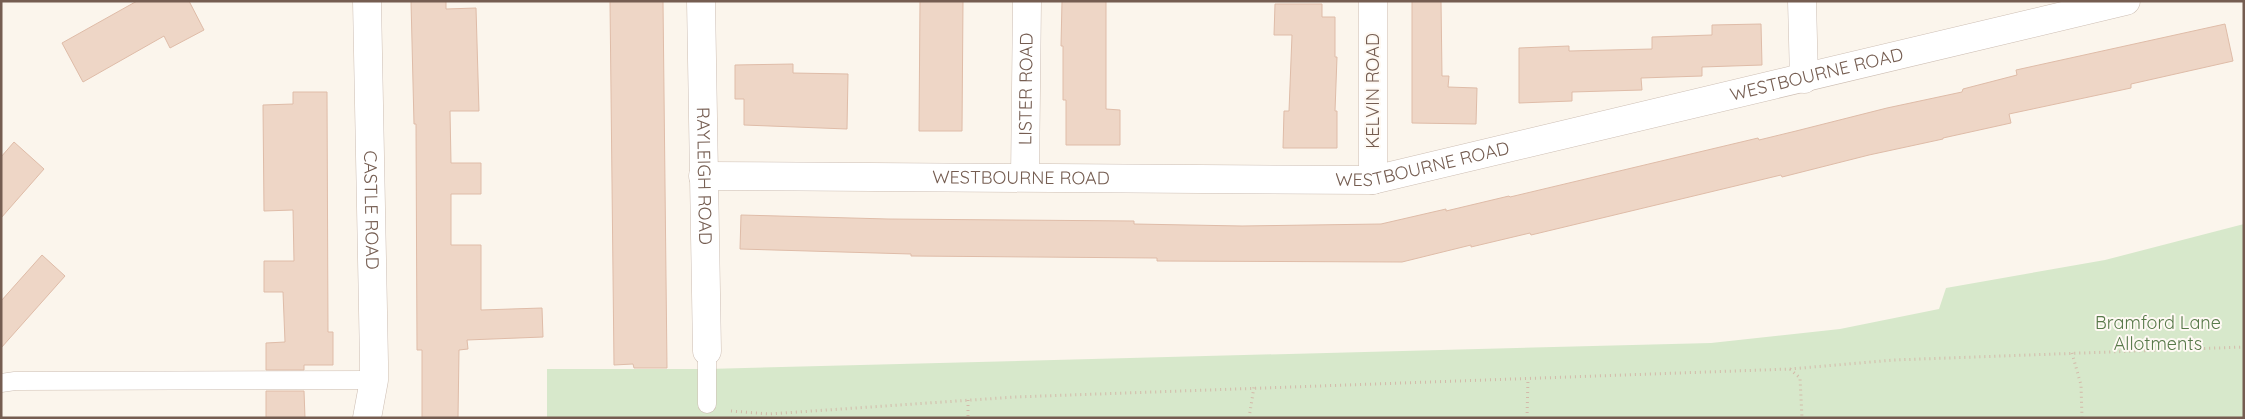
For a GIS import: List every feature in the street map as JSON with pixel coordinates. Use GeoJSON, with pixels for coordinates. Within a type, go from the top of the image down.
{"type":"FeatureCollection","features":[{"type":"Feature","properties":{"kind":"street","name":"CASTLE ROAD"},"geometry":{"type":"LineString","coordinates":[[367,1],[374,380],[367,418]]}},
{"type":"Feature","properties":{"kind":"street","name":"RAYLEIGH ROAD"},"geometry":{"type":"LineString","coordinates":[[701,1],[707,350]]}},
{"type":"Feature","properties":{"kind":"street","name":"LISTER ROAD"},"geometry":{"type":"LineString","coordinates":[[1025,177],[1026,1]]}},
{"type":"Feature","properties":{"kind":"street","name":"KELVIN ROAD"},"geometry":{"type":"LineString","coordinates":[[1373,1],[1373,180]]}},
{"type":"Feature","properties":{"kind":"street"},"geometry":{"type":"LineString","coordinates":[[1802,1],[1804,79]]}},
{"type":"Feature","properties":{"kind":"street","name":"WESTBOURNE ROAD"},"geometry":{"type":"LineString","coordinates":[[703,176],[1373,180],[2126,1]]}},
{"type":"Feature","properties":{"kind":"lane"},"geometry":{"type":"LineString","coordinates":[[707,350],[707,404]]}},
{"type":"Feature","properties":{"kind":"lane"},"geometry":{"type":"LineString","coordinates":[[1,383],[15,381],[374,380]]}},
{"type":"Feature","properties":{"kind":"path"},"geometry":{"type":"LineString","coordinates":[[707,404],[730,411],[769,414],[968,400],[1790,369],[1894,360],[2244,348]]}},
{"type":"Feature","properties":{"kind":"path"},"geometry":{"type":"LineString","coordinates":[[2072,354],[2081,384],[2082,418]]}},
{"type":"Feature","properties":{"kind":"path"},"geometry":{"type":"LineString","coordinates":[[1790,369],[1800,378],[1802,418]]}},
{"type":"Feature","properties":{"kind":"path"},"geometry":{"type":"LineString","coordinates":[[1527,418],[1528,378]]}},
{"type":"Feature","properties":{"kind":"path"},"geometry":{"type":"LineString","coordinates":[[1249,418],[1254,388]]}},
{"type":"Feature","properties":{"kind":"path"},"geometry":{"type":"LineString","coordinates":[[968,400],[968,418]]}},
{"type":"Feature","properties":{"kind":"green space","name":"Bramford Lane Allotments"},"geometry":{"type":"Polygon","coordinates":[[[2244,224],[2244,418],[547,418],[547,369],[707,369],[1711,343],[1840,329],[1939,309],[1946,288],[2105,260],[2244,224]]]}},
{"type":"Feature","properties":{"kind":"building"},"geometry":{"type":"Polygon","coordinates":[[[137,1],[189,1],[204,30],[170,48],[164,36],[83,82],[62,43],[137,1]]]}},
{"type":"Feature","properties":{"kind":"building"},"geometry":{"type":"Polygon","coordinates":[[[411,1],[446,1],[446,9],[476,8],[479,111],[450,111],[451,163],[481,163],[481,194],[451,194],[451,245],[481,245],[481,310],[542,308],[543,337],[467,340],[468,349],[459,350],[458,418],[422,418],[422,350],[417,350],[416,124],[414,124],[411,1]]]}},
{"type":"Feature","properties":{"kind":"building"},"geometry":{"type":"Polygon","coordinates":[[[610,1],[663,1],[667,368],[634,368],[633,364],[614,365],[610,1]]]}},
{"type":"Feature","properties":{"kind":"building"},"geometry":{"type":"Polygon","coordinates":[[[920,1],[963,1],[962,131],[919,131],[920,1]]]}},
{"type":"Feature","properties":{"kind":"building"},"geometry":{"type":"Polygon","coordinates":[[[1062,1],[1106,1],[1106,109],[1120,110],[1120,145],[1066,145],[1066,100],[1063,100],[1063,46],[1061,46],[1062,1]]]}},
{"type":"Feature","properties":{"kind":"building"},"geometry":{"type":"Polygon","coordinates":[[[1412,1],[1441,1],[1442,76],[1449,76],[1448,87],[1477,88],[1476,124],[1412,123],[1412,1]]]}},
{"type":"Feature","properties":{"kind":"building"},"geometry":{"type":"Polygon","coordinates":[[[1275,4],[1322,4],[1322,17],[1335,17],[1337,148],[1283,148],[1284,111],[1289,111],[1292,35],[1274,35],[1275,4]]]}},
{"type":"Feature","properties":{"kind":"building"},"geometry":{"type":"Polygon","coordinates":[[[1761,24],[1762,65],[1702,67],[1702,76],[1641,78],[1642,90],[1572,92],[1572,101],[1519,103],[1519,48],[1569,46],[1569,51],[1652,49],[1652,37],[1712,35],[1712,25],[1761,24]]]}},
{"type":"Feature","properties":{"kind":"building"},"geometry":{"type":"Polygon","coordinates":[[[2225,24],[2233,61],[2131,84],[2131,88],[2009,114],[2011,123],[1782,177],[1781,175],[1531,235],[1530,233],[1471,247],[1471,245],[1402,262],[1157,261],[1157,258],[911,256],[911,254],[740,249],[741,215],[888,219],[1134,221],[1134,224],[1242,226],[1381,224],[1510,197],[1962,92],[1963,89],[2017,75],[2016,70],[2225,24]]]}},
{"type":"Feature","properties":{"kind":"building"},"geometry":{"type":"Polygon","coordinates":[[[793,64],[793,73],[848,74],[847,129],[744,125],[744,99],[735,99],[735,65],[793,64]]]}},
{"type":"Feature","properties":{"kind":"building"},"geometry":{"type":"Polygon","coordinates":[[[293,92],[327,92],[328,332],[333,332],[333,365],[304,365],[304,370],[266,370],[266,343],[285,342],[283,292],[264,292],[264,261],[294,261],[293,210],[264,211],[263,105],[293,104],[293,92]]]}},
{"type":"Feature","properties":{"kind":"building"},"geometry":{"type":"Polygon","coordinates":[[[14,142],[44,169],[1,218],[1,157],[14,142]]]}},
{"type":"Feature","properties":{"kind":"building"},"geometry":{"type":"Polygon","coordinates":[[[42,255],[65,276],[1,348],[1,301],[42,255]]]}},
{"type":"Feature","properties":{"kind":"building"},"geometry":{"type":"Polygon","coordinates":[[[266,391],[304,391],[305,418],[266,418],[266,391]]]}}]}
